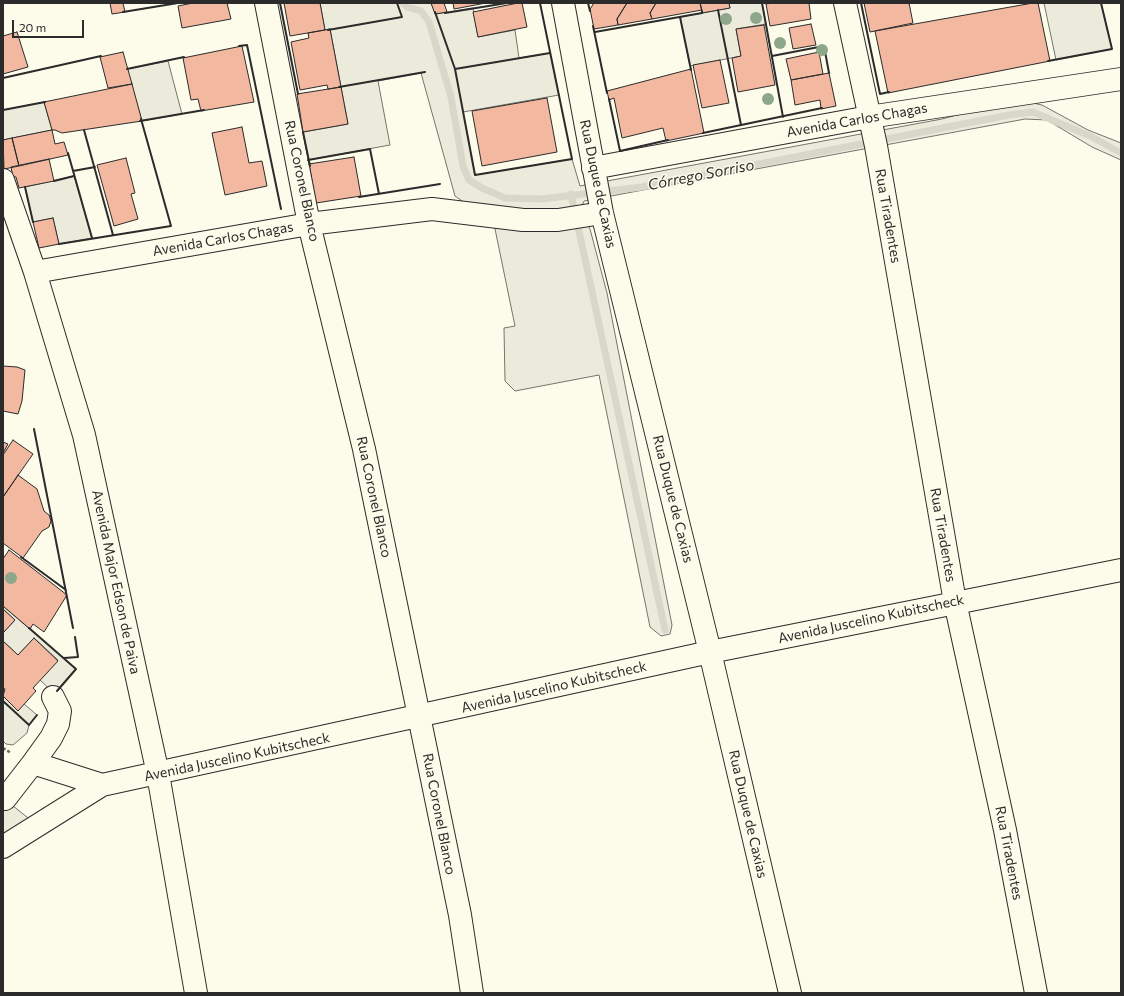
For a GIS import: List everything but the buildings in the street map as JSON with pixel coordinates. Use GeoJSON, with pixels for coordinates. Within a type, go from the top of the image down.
{"type":"FeatureCollection","features":[{"type":"Feature","properties":{"kind":"street","name":"Rua Coronel Blanco"},"geometry":{"type":"LineString","coordinates":[[266,3],[309,224],[364,449],[420,717],[460,915],[472,993]]}},
{"type":"Feature","properties":{"kind":"street","name":"Rua Duque de Caxias"},"geometry":{"type":"LineString","coordinates":[[563,3],[598,190],[710,652],[790,993]]}},
{"type":"Feature","properties":{"kind":"street","name":"Rua Tiradentes"},"geometry":{"type":"LineString","coordinates":[[845,3],[873,131],[955,602],[1005,830],[1036,993]]}},
{"type":"Feature","properties":{"kind":"street","name":"Avenida Carlos Chagas"},"geometry":{"type":"LineString","coordinates":[[34,272],[309,224],[432,209],[523,220],[558,220],[598,190],[1121,79]]}},
{"type":"Feature","properties":{"kind":"street","name":"Avenida Major Edson de Paiva"},"geometry":{"type":"LineString","coordinates":[[3,180],[34,272],[84,436],[158,774],[196,993]]}},
{"type":"Feature","properties":{"kind":"street","name":"Avenida Juscelino Kubitscheck"},"geometry":{"type":"LineString","coordinates":[[3,847],[102,785],[420,717],[710,652],[1121,570]]}},
{"type":"Feature","properties":{"kind":"street"},"geometry":{"type":"LineString","coordinates":[[5,799],[34,763],[51,738],[58,724],[60,711],[52,697]]}},
{"type":"Feature","properties":{"kind":"street"},"geometry":{"type":"LineString","coordinates":[[34,763],[102,785]]}},
{"type":"Feature","properties":{"kind":"shaded area"},"geometry":{"type":"Polygon","coordinates":[[[320,3],[431,3],[436,14],[473,8],[478,37],[515,30],[519,58],[550,53],[559,95],[463,112],[475,175],[572,159],[580,186],[942,119],[1001,103],[1020,100],[1042,105],[1088,130],[1121,143],[1121,160],[1092,147],[1047,120],[1025,119],[584,201],[582,206],[537,212],[465,203],[455,196],[421,73],[378,81],[390,145],[308,160],[303,132],[348,124],[330,29],[325,30],[320,3]]]}},
{"type":"Feature","properties":{"kind":"shaded area"},"geometry":{"type":"Polygon","coordinates":[[[729,3],[762,3],[766,24],[736,29],[741,56],[690,66],[680,17],[730,8],[729,3]]]}},
{"type":"Feature","properties":{"kind":"shaded area"},"geometry":{"type":"Polygon","coordinates":[[[1044,3],[1101,3],[1112,49],[1056,60],[1044,3]]]}},
{"type":"Feature","properties":{"kind":"shaded area"},"geometry":{"type":"Polygon","coordinates":[[[168,61],[182,114],[142,121],[127,69],[168,61]]]}},
{"type":"Feature","properties":{"kind":"shaded area"},"geometry":{"type":"Polygon","coordinates":[[[44,102],[52,130],[3,140],[3,110],[44,102]]]}},
{"type":"Feature","properties":{"kind":"shaded area"},"geometry":{"type":"Polygon","coordinates":[[[74,176],[92,238],[59,244],[53,218],[33,222],[25,187],[74,176]]]}},
{"type":"Feature","properties":{"kind":"shaded area"},"geometry":{"type":"Polygon","coordinates":[[[494,224],[587,224],[590,229],[607,293],[672,625],[670,634],[661,636],[650,627],[599,375],[515,391],[505,381],[504,328],[515,326],[494,224]]]}},
{"type":"Feature","properties":{"kind":"shaded area"},"geometry":{"type":"Polygon","coordinates":[[[3,606],[76,669],[55,694],[40,680],[58,660],[34,638],[18,655],[3,641],[3,633],[15,620],[3,609],[3,606]]]}},
{"type":"Feature","properties":{"kind":"shaded area"},"geometry":{"type":"Polygon","coordinates":[[[3,696],[18,710],[24,704],[37,715],[29,725],[27,733],[13,745],[6,744],[3,741],[3,696]]]}},
{"type":"Feature","properties":{"kind":"shaded area"},"geometry":{"type":"Polygon","coordinates":[[[3,798],[37,825],[3,847],[3,798]]]}},
{"type":"Feature","properties":{"kind":"waterway","name":"Córrego Sorriso"},"geometry":{"type":"LineString","coordinates":[[403,3],[407,7],[421,11],[429,22],[451,97],[463,166],[469,180],[482,188],[505,198],[542,199],[642,187],[1009,115],[1033,112],[1090,136],[1121,153]]}},
{"type":"Feature","properties":{"kind":"waterway"},"geometry":{"type":"LineString","coordinates":[[571,194],[665,630]]}},
{"type":"Feature","properties":{"kind":"wall"},"geometry":{"type":"LineString","coordinates":[[123,12],[178,3]]}},
{"type":"Feature","properties":{"kind":"wall"},"geometry":{"type":"LineString","coordinates":[[280,3],[298,94]]}},
{"type":"Feature","properties":{"kind":"wall"},"geometry":{"type":"LineString","coordinates":[[328,30],[402,17],[397,3]]}},
{"type":"Feature","properties":{"kind":"wall"},"geometry":{"type":"LineString","coordinates":[[445,13],[507,3]]}},
{"type":"Feature","properties":{"kind":"wall"},"geometry":{"type":"LineString","coordinates":[[435,12],[455,69],[475,175],[572,159],[540,3]]}},
{"type":"Feature","properties":{"kind":"wall"},"geometry":{"type":"LineString","coordinates":[[588,3],[590,11]]}},
{"type":"Feature","properties":{"kind":"wall"},"geometry":{"type":"LineString","coordinates":[[762,3],[783,117]]}},
{"type":"Feature","properties":{"kind":"wall"},"geometry":{"type":"LineString","coordinates":[[861,3],[880,94],[889,92]]}},
{"type":"Feature","properties":{"kind":"wall"},"geometry":{"type":"LineString","coordinates":[[1048,61],[1112,49],[1101,3]]}},
{"type":"Feature","properties":{"kind":"wall"},"geometry":{"type":"LineString","coordinates":[[718,10],[741,125]]}},
{"type":"Feature","properties":{"kind":"wall"},"geometry":{"type":"LineString","coordinates":[[595,32],[702,13],[702,11]]}},
{"type":"Feature","properties":{"kind":"wall"},"geometry":{"type":"LineString","coordinates":[[680,17],[691,70]]}},
{"type":"Feature","properties":{"kind":"wall"},"geometry":{"type":"LineString","coordinates":[[593,26],[607,93]]}},
{"type":"Feature","properties":{"kind":"wall"},"geometry":{"type":"LineString","coordinates":[[239,46],[247,45],[281,209]]}},
{"type":"Feature","properties":{"kind":"wall"},"geometry":{"type":"LineString","coordinates":[[772,56],[824,46],[829,73]]}},
{"type":"Feature","properties":{"kind":"wall"},"geometry":{"type":"LineString","coordinates":[[455,69],[550,53]]}},
{"type":"Feature","properties":{"kind":"wall"},"geometry":{"type":"LineString","coordinates":[[3,78],[101,56]]}},
{"type":"Feature","properties":{"kind":"wall"},"geometry":{"type":"LineString","coordinates":[[127,69],[184,57]]}},
{"type":"Feature","properties":{"kind":"wall"},"geometry":{"type":"LineString","coordinates":[[339,87],[425,72]]}},
{"type":"Feature","properties":{"kind":"wall"},"geometry":{"type":"LineString","coordinates":[[609,99],[620,151],[668,140]]}},
{"type":"Feature","properties":{"kind":"wall"},"geometry":{"type":"LineString","coordinates":[[3,110],[45,102]]}},
{"type":"Feature","properties":{"kind":"wall"},"geometry":{"type":"LineString","coordinates":[[703,133],[822,108]]}},
{"type":"Feature","properties":{"kind":"wall"},"geometry":{"type":"LineString","coordinates":[[140,121],[204,110]]}},
{"type":"Feature","properties":{"kind":"wall"},"geometry":{"type":"LineString","coordinates":[[59,244],[171,226],[141,119]]}},
{"type":"Feature","properties":{"kind":"wall"},"geometry":{"type":"LineString","coordinates":[[84,130],[113,235]]}},
{"type":"Feature","properties":{"kind":"wall"},"geometry":{"type":"LineString","coordinates":[[303,132],[310,166]]}},
{"type":"Feature","properties":{"kind":"wall"},"geometry":{"type":"LineString","coordinates":[[308,160],[370,149],[379,194]]}},
{"type":"Feature","properties":{"kind":"wall"},"geometry":{"type":"LineString","coordinates":[[68,153],[92,238]]}},
{"type":"Feature","properties":{"kind":"wall"},"geometry":{"type":"LineString","coordinates":[[73,171],[95,167]]}},
{"type":"Feature","properties":{"kind":"wall"},"geometry":{"type":"LineString","coordinates":[[54,181],[74,176]]}},
{"type":"Feature","properties":{"kind":"wall"},"geometry":{"type":"LineString","coordinates":[[359,197],[440,184]]}},
{"type":"Feature","properties":{"kind":"wall"},"geometry":{"type":"LineString","coordinates":[[25,187],[33,222]]}},
{"type":"Feature","properties":{"kind":"wall"},"geometry":{"type":"LineString","coordinates":[[34,429],[73,628]]}},
{"type":"Feature","properties":{"kind":"wall"},"geometry":{"type":"LineString","coordinates":[[21,557],[66,590]]}},
{"type":"Feature","properties":{"kind":"wall"},"geometry":{"type":"LineString","coordinates":[[29,628],[76,669],[57,691]]}},
{"type":"Feature","properties":{"kind":"wall"},"geometry":{"type":"LineString","coordinates":[[64,658],[78,657],[75,637]]}},
{"type":"Feature","properties":{"kind":"wall"},"geometry":{"type":"LineString","coordinates":[[3,701],[29,725],[37,715]]}}]}
